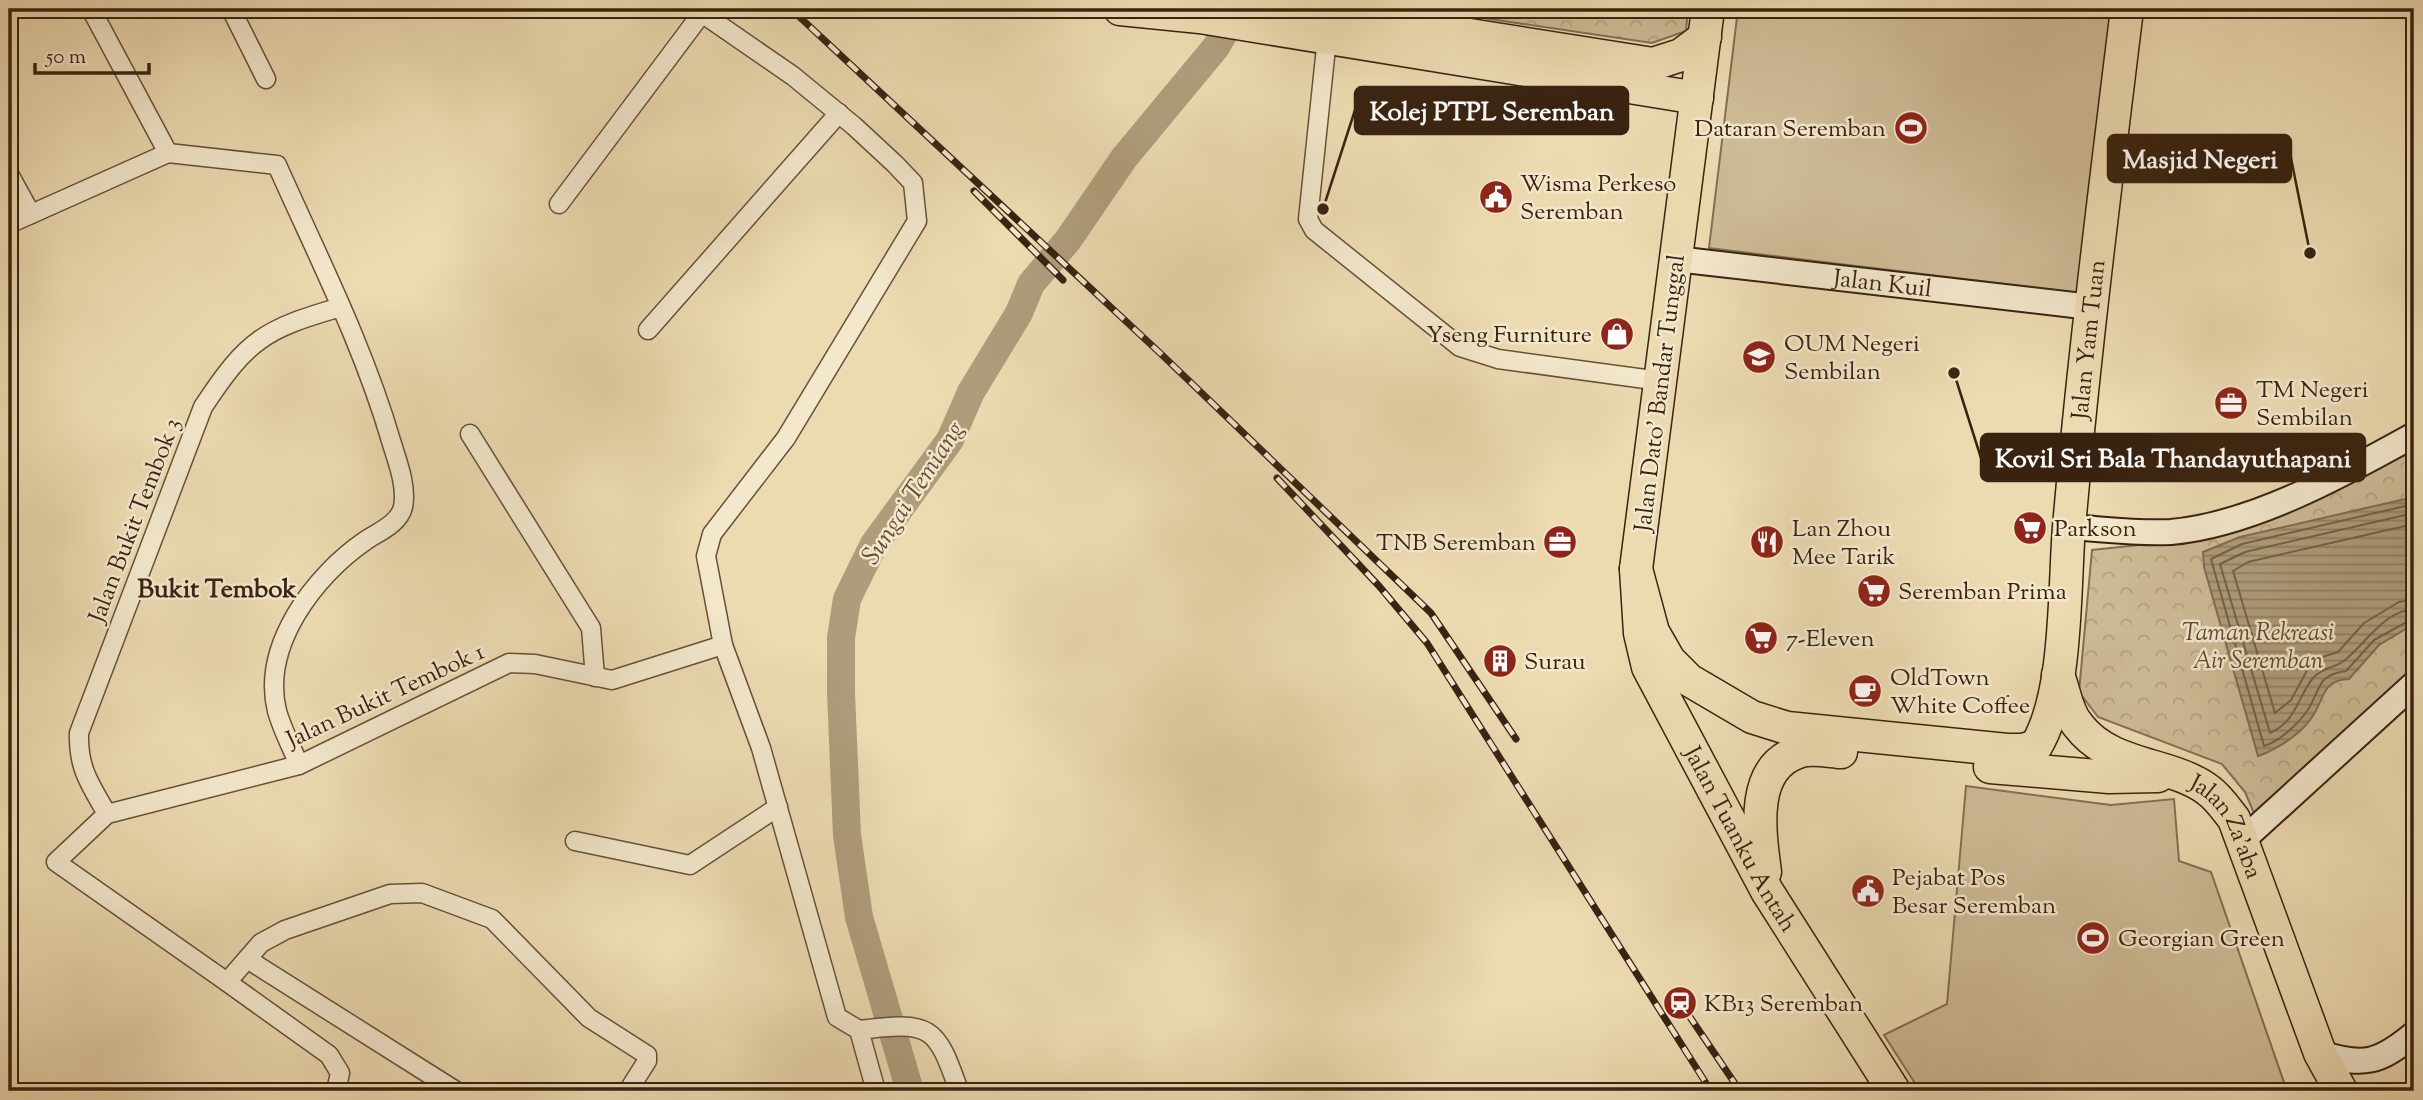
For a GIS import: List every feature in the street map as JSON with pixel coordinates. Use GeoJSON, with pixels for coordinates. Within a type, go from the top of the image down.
{"type":"FeatureCollection","features":[{"type":"Feature","properties":{"kind":"highway"},"geometry":{"type":"LineString","coordinates":[[1121,9],[1247,24],[1316,17],[1436,29],[1653,64],[1681,55],[1706,23]]}},
{"type":"Feature","properties":{"kind":"highway"},"geometry":{"type":"LineString","coordinates":[[1394,9],[1436,29]]}},
{"type":"Feature","properties":{"kind":"highway","name":"Jalan Yam Tuan"},"geometry":{"type":"LineString","coordinates":[[2058,673],[2069,527],[2091,307],[2127,9]]}},
{"type":"Feature","properties":{"kind":"highway"},"geometry":{"type":"LineString","coordinates":[[1316,17],[1696,98]]}},
{"type":"Feature","properties":{"kind":"highway","name":"Jalan Dato' Bandar Tunggal"},"geometry":{"type":"LineString","coordinates":[[1636,569],[1706,23]]}},
{"type":"Feature","properties":{"kind":"highway"},"geometry":{"type":"LineString","coordinates":[[1636,569],[1653,632],[1669,660],[1689,680],[1718,698],[1752,717],[1787,728],[2023,750],[2036,746],[2043,735],[2058,673]]}},
{"type":"Feature","properties":{"kind":"highway","name":"Jalan Tuanku Antah"},"geometry":{"type":"LineString","coordinates":[[1636,569],[1640,633],[1648,667],[1768,891],[1894,1091]]}},
{"type":"Feature","properties":{"kind":"highway","name":"Jalan Za'aba"},"geometry":{"type":"LineString","coordinates":[[2058,673],[2070,714],[2090,738],[2133,762],[2209,791],[2234,819],[2244,839],[2320,1053],[2327,1091]]}},
{"type":"Feature","properties":{"kind":"highway"},"geometry":{"type":"LineString","coordinates":[[1768,891],[1760,831],[1761,801],[1766,783],[1776,768],[1786,757],[1800,750],[2109,777],[2172,775]]}},
{"type":"Feature","properties":{"kind":"highway"},"geometry":{"type":"LineString","coordinates":[[1845,1013],[1877,1091]]}},
{"type":"Feature","properties":{"kind":"highway","name":"Jalan Za'aba"},"geometry":{"type":"LineString","coordinates":[[2320,1053],[2341,1091]]}},
{"type":"Feature","properties":{"kind":"street"},"geometry":{"type":"LineString","coordinates":[[91,9],[169,153]]}},
{"type":"Feature","properties":{"kind":"street"},"geometry":{"type":"LineString","coordinates":[[231,9],[265,79]]}},
{"type":"Feature","properties":{"kind":"street"},"geometry":{"type":"LineString","coordinates":[[559,204],[699,11],[793,76],[839,113],[913,183],[917,221],[786,438],[712,534],[706,556],[723,645],[761,748],[837,1017],[859,1030],[926,1030],[938,1039],[959,1091]]}},
{"type":"Feature","properties":{"kind":"street"},"geometry":{"type":"LineString","coordinates":[[1316,17],[1308,219],[1314,230],[1460,347],[1498,359],[1660,381]]}},
{"type":"Feature","properties":{"kind":"street"},"geometry":{"type":"LineString","coordinates":[[648,330],[839,113]]}},
{"type":"Feature","properties":{"kind":"street"},"geometry":{"type":"LineString","coordinates":[[9,224],[169,153],[277,165],[375,384],[401,475],[403,508],[390,526],[337,563],[307,595],[285,640],[274,676],[277,710],[299,765]]}},
{"type":"Feature","properties":{"kind":"street"},"geometry":{"type":"LineString","coordinates":[[9,174],[31,214]]}},
{"type":"Feature","properties":{"kind":"street","name":"Jalan Kuil"},"geometry":{"type":"LineString","coordinates":[[1676,259],[2091,307]]}},
{"type":"Feature","properties":{"kind":"street","name":"Jalan Bukit Tembok 3"},"geometry":{"type":"LineString","coordinates":[[107,814],[85,778],[78,758],[79,733],[203,407],[228,369],[259,337],[296,320],[341,307]]}},
{"type":"Feature","properties":{"kind":"street"},"geometry":{"type":"LineString","coordinates":[[470,434],[591,628],[595,677]]}},
{"type":"Feature","properties":{"kind":"street"},"geometry":{"type":"LineString","coordinates":[[2069,527],[2156,532],[2217,523],[2301,491],[2367,461],[2414,435]]}},
{"type":"Feature","properties":{"kind":"street","name":"Jalan Bukit Tembok 1"},"geometry":{"type":"LineString","coordinates":[[107,814],[299,765],[509,663],[535,664],[612,680],[723,645]]}},
{"type":"Feature","properties":{"kind":"street"},"geometry":{"type":"LineString","coordinates":[[2244,839],[2414,684]]}},
{"type":"Feature","properties":{"kind":"street"},"geometry":{"type":"LineString","coordinates":[[575,841],[690,864],[778,807]]}},
{"type":"Feature","properties":{"kind":"street"},"geometry":{"type":"LineString","coordinates":[[107,814],[56,862],[330,1055],[340,1073],[336,1091]]}},
{"type":"Feature","properties":{"kind":"street"},"geometry":{"type":"LineString","coordinates":[[227,982],[261,943],[285,930],[390,894],[422,893],[456,903],[492,919],[589,1018],[647,1055],[647,1061],[628,1091]]}},
{"type":"Feature","properties":{"kind":"street"},"geometry":{"type":"LineString","coordinates":[[247,959],[456,1091]]}},
{"type":"Feature","properties":{"kind":"street"},"geometry":{"type":"LineString","coordinates":[[859,1030],[876,1091]]}},
{"type":"Feature","properties":{"kind":"street"},"geometry":{"type":"LineString","coordinates":[[2320,1053],[2353,1062],[2368,1062],[2382,1058],[2414,1034]]}},
{"type":"Feature","properties":{"kind":"green space"},"geometry":{"type":"Polygon","coordinates":[[[1422,9],[1688,9],[1686,31],[1652,43],[1422,9]]]}},
{"type":"Feature","properties":{"kind":"green space","name":"Dataran Seremban"},"geometry":{"type":"Polygon","coordinates":[[[1738,9],[2113,9],[2079,293],[1709,248],[1738,9]]]}},
{"type":"Feature","properties":{"kind":"green space","name":"Taman Rekreasi Air Seremban"},"geometry":{"type":"Polygon","coordinates":[[[2414,451],[2414,668],[2256,818],[2245,792],[2222,764],[2098,717],[2079,692],[2092,550],[2186,540],[2291,507],[2414,451]]]}},
{"type":"Feature","properties":{"kind":"green space","name":"Georgian Green"},"geometry":{"type":"Polygon","coordinates":[[[1966,786],[2111,805],[2174,799],[2179,861],[2211,872],[2287,1091],[1920,1091],[1884,1035],[1947,1004],[1966,786]]]}},
{"type":"Feature","properties":{"kind":"water"},"geometry":{"type":"Polygon","coordinates":[[[2414,497],[2414,624],[2379,645],[2349,679],[2334,682],[2329,686],[2309,721],[2297,734],[2282,745],[2258,756],[2204,567],[2203,552],[2240,537],[2414,497]]]}},
{"type":"Feature","properties":{"kind":"waterway","name":"Sungai Temiang"},"geometry":{"type":"LineString","coordinates":[[910,1091],[859,917],[847,835],[841,693],[841,638],[847,599],[874,544],[950,440],[971,392],[1019,313],[1031,284],[1068,240],[1124,158],[1216,47],[1238,9]]}},
{"type":"Feature","properties":{"kind":"railway"},"geometry":{"type":"LineString","coordinates":[[791,9],[1160,353],[1431,613],[1516,739]]}},
{"type":"Feature","properties":{"kind":"railway"},"geometry":{"type":"LineString","coordinates":[[974,191],[1063,280]]}},
{"type":"Feature","properties":{"kind":"railway"},"geometry":{"type":"LineString","coordinates":[[1277,478],[1379,586],[1427,643],[1711,1091]]}},
{"type":"Feature","properties":{"kind":"railway"},"geometry":{"type":"LineString","coordinates":[[1673,992],[1740,1091]]}},
{"type":"Feature","properties":{"kind":"place","name":"Dataran Seremban"},"geometry":{"type":"Point","coordinates":[1911,128]}},
{"type":"Feature","properties":{"kind":"place","name":"Wisma Perkeso Seremban"},"geometry":{"type":"Point","coordinates":[1496,197]}},
{"type":"Feature","properties":{"kind":"place","name":"Kolej PTPL Seremban"},"geometry":{"type":"Point","coordinates":[1323,209]}},
{"type":"Feature","properties":{"kind":"place","name":"Masjid Negeri"},"geometry":{"type":"Point","coordinates":[2310,253]}},
{"type":"Feature","properties":{"kind":"place","name":"Yseng Furniture"},"geometry":{"type":"Point","coordinates":[1617,334]}},
{"type":"Feature","properties":{"kind":"place","name":"OUM Negeri Sembilan"},"geometry":{"type":"Point","coordinates":[1759,357]}},
{"type":"Feature","properties":{"kind":"place","name":"Kovil Sri Bala Thandayuthapani"},"geometry":{"type":"Point","coordinates":[1954,373]}},
{"type":"Feature","properties":{"kind":"place","name":"TM Negeri Sembilan"},"geometry":{"type":"Point","coordinates":[2231,403]}},
{"type":"Feature","properties":{"kind":"place","name":"Parkson"},"geometry":{"type":"Point","coordinates":[2030,528]}},
{"type":"Feature","properties":{"kind":"place","name":"TNB Seremban"},"geometry":{"type":"Point","coordinates":[1560,542]}},
{"type":"Feature","properties":{"kind":"place","name":"Lan Zhou Mee Tarik"},"geometry":{"type":"Point","coordinates":[1767,542]}},
{"type":"Feature","properties":{"kind":"place","name":"Seremban Prima"},"geometry":{"type":"Point","coordinates":[1874,591]}},
{"type":"Feature","properties":{"kind":"place","name":"7-Eleven"},"geometry":{"type":"Point","coordinates":[1761,638]}},
{"type":"Feature","properties":{"kind":"place","name":"Surau"},"geometry":{"type":"Point","coordinates":[1500,661]}},
{"type":"Feature","properties":{"kind":"place","name":"OldTown White Coffee"},"geometry":{"type":"Point","coordinates":[1865,691]}},
{"type":"Feature","properties":{"kind":"place","name":"Pejabat Pos Besar Seremban"},"geometry":{"type":"Point","coordinates":[1868,891]}},
{"type":"Feature","properties":{"kind":"place","name":"Georgian Green"},"geometry":{"type":"Point","coordinates":[2093,938]}},
{"type":"Feature","properties":{"kind":"place","name":"KB13 Seremban"},"geometry":{"type":"Point","coordinates":[1680,1003]}},
{"type":"Feature","properties":{"kind":"district","name":"Bukit Tembok"},"geometry":{"type":"Point","coordinates":[217,588]}}]}
